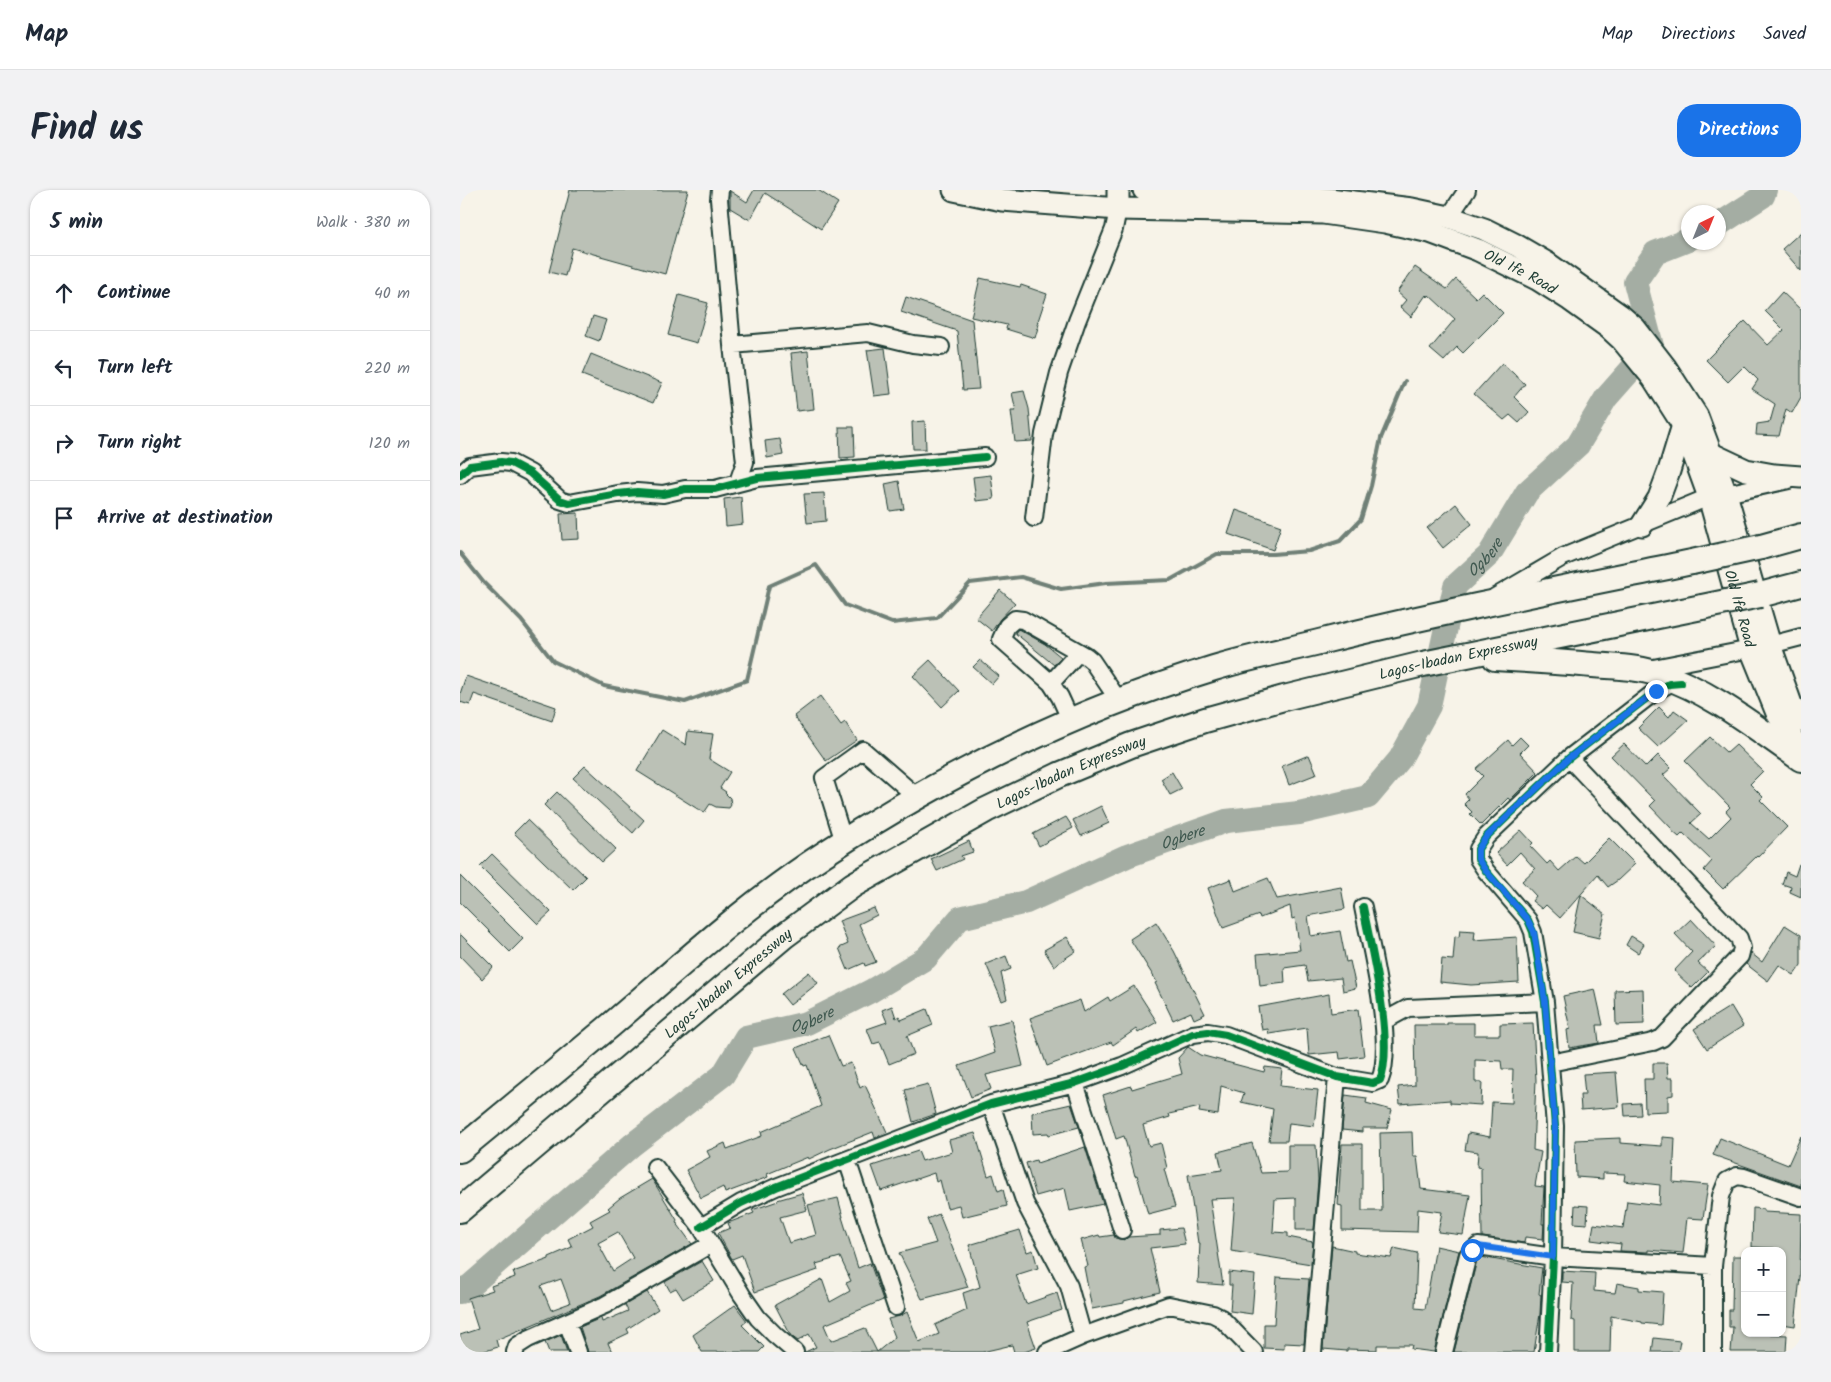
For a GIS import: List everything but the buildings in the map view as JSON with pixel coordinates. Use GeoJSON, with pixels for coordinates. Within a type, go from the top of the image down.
{"type":"FeatureCollection","features":[{"type":"Feature","properties":{"kind":"highway"},"geometry":{"type":"LineString","coordinates":[[460,1150],[699,948],[764,897],[823,854],[947,780],[1003,752],[1119,701],[1216,668],[1408,620],[1692,562],[1801,536]]}},
{"type":"Feature","properties":{"kind":"highway","name":"Lagos-Ibadan Expressway"},"geometry":{"type":"LineString","coordinates":[[460,1210],[784,936],[853,885],[994,806],[1059,775],[1131,745],[1205,720],[1284,698],[1461,657],[1702,607],[1801,584]]}},
{"type":"Feature","properties":{"kind":"highway"},"geometry":{"type":"LineString","coordinates":[[1461,657],[1540,660],[1644,670],[1661,674],[1718,703],[1801,759]]}},
{"type":"Feature","properties":{"kind":"main road","name":"Old Ife Road"},"geometry":{"type":"LineString","coordinates":[[954,190],[1002,200],[1118,200],[1323,213],[1386,222],[1430,232],[1478,250],[1537,279],[1609,328],[1629,334]]}},
{"type":"Feature","properties":{"kind":"main road","name":"Old Ife Road"},"geometry":{"type":"LineString","coordinates":[[1144,190],[1329,199],[1412,209],[1449,217],[1484,229],[1516,245],[1547,263],[1620,315],[1629,334],[1697,416],[1712,454],[1718,495],[1760,647],[1776,713],[1801,753]]}},
{"type":"Feature","properties":{"kind":"main road","name":"Old Ife Road"},"geometry":{"type":"LineString","coordinates":[[1660,373],[1683,425],[1718,495]]}},
{"type":"Feature","properties":{"kind":"main road"},"geometry":{"type":"LineString","coordinates":[[1642,525],[1659,498],[1683,425]]}},
{"type":"Feature","properties":{"kind":"main road"},"geometry":{"type":"LineString","coordinates":[[1712,454],[1746,470],[1774,476],[1801,477]]}},
{"type":"Feature","properties":{"kind":"main road","name":"Old Ife Road"},"geometry":{"type":"LineString","coordinates":[[1760,647],[1801,721]]}},
{"type":"Feature","properties":{"kind":"street"},"geometry":{"type":"LineString","coordinates":[[720,190],[719,200],[732,345],[745,462],[738,482]]}},
{"type":"Feature","properties":{"kind":"street"},"geometry":{"type":"LineString","coordinates":[[1449,217],[1467,190]]}},
{"type":"Feature","properties":{"kind":"street"},"geometry":{"type":"LineString","coordinates":[[1034,518],[1044,434],[1059,373],[1077,321],[1114,229],[1118,200]]}},
{"type":"Feature","properties":{"kind":"street"},"geometry":{"type":"LineString","coordinates":[[732,345],[868,333],[913,344],[941,347]]}},
{"type":"Feature","properties":{"kind":"street"},"geometry":{"type":"LineString","coordinates":[[460,475],[470,466],[501,462],[511,463],[530,473],[560,500],[569,503],[637,492],[663,494],[685,489],[715,489],[757,478],[985,457]]}},
{"type":"Feature","properties":{"kind":"street"},"geometry":{"type":"LineString","coordinates":[[745,462],[757,478]]}},
{"type":"Feature","properties":{"kind":"street"},"geometry":{"type":"LineString","coordinates":[[1480,606],[1563,557],[1642,525],[1718,495],[1801,477]]}},
{"type":"Feature","properties":{"kind":"street"},"geometry":{"type":"LineString","coordinates":[[1071,721],[1051,683],[1001,639],[1002,634],[1015,619],[1023,620],[1092,661],[1119,701]]}},
{"type":"Feature","properties":{"kind":"street"},"geometry":{"type":"LineString","coordinates":[[1644,670],[1760,647],[1801,636]]}},
{"type":"Feature","properties":{"kind":"street"},"geometry":{"type":"LineString","coordinates":[[1051,683],[1079,652]]}},
{"type":"Feature","properties":{"kind":"street"},"geometry":{"type":"LineString","coordinates":[[1548,1352],[1553,1257],[1555,1126],[1545,1002],[1534,932],[1528,920],[1486,871],[1478,859],[1478,849],[1486,837],[1569,758],[1656,691],[1669,684],[1681,683]]}},
{"type":"Feature","properties":{"kind":"street"},"geometry":{"type":"LineString","coordinates":[[844,842],[824,778],[863,750],[917,797]]}},
{"type":"Feature","properties":{"kind":"street"},"geometry":{"type":"LineString","coordinates":[[1550,1062],[1653,1042],[1662,1038],[1740,956],[1742,948],[1739,938],[1569,758]]}},
{"type":"Feature","properties":{"kind":"street"},"geometry":{"type":"LineString","coordinates":[[701,1228],[741,1203],[847,1160],[991,1104],[1075,1083],[1122,1066],[1193,1034],[1208,1032],[1226,1035],[1337,1077],[1372,1084],[1380,1080],[1384,1071],[1384,1021],[1364,907]]}},
{"type":"Feature","properties":{"kind":"street"},"geometry":{"type":"LineString","coordinates":[[1384,1021],[1408,1008],[1545,1002]]}},
{"type":"Feature","properties":{"kind":"street"},"geometry":{"type":"LineString","coordinates":[[1313,1352],[1337,1077]]}},
{"type":"Feature","properties":{"kind":"street"},"geometry":{"type":"LineString","coordinates":[[1075,1083],[1122,1230]]}},
{"type":"Feature","properties":{"kind":"street"},"geometry":{"type":"LineString","coordinates":[[991,1104],[1025,1203],[1069,1286],[1083,1336]]}},
{"type":"Feature","properties":{"kind":"street"},"geometry":{"type":"LineString","coordinates":[[847,1160],[896,1307]]}},
{"type":"Feature","properties":{"kind":"street"},"geometry":{"type":"LineString","coordinates":[[654,1166],[701,1228],[758,1318],[774,1335],[795,1352]]}},
{"type":"Feature","properties":{"kind":"street"},"geometry":{"type":"LineString","coordinates":[[1713,1352],[1713,1266],[1721,1196],[1727,1181],[1737,1176],[1744,1177],[1801,1197]]}},
{"type":"Feature","properties":{"kind":"street"},"geometry":{"type":"LineString","coordinates":[[515,1352],[518,1346],[528,1340],[605,1305],[711,1244]]}},
{"type":"Feature","properties":{"kind":"street"},"geometry":{"type":"LineString","coordinates":[[1444,1352],[1468,1255],[1478,1246],[1553,1257],[1713,1266]]}},
{"type":"Feature","properties":{"kind":"street"},"geometry":{"type":"LineString","coordinates":[[1047,1352],[1083,1336],[1169,1304],[1213,1314],[1221,1318],[1254,1352]]}},
{"type":"Feature","properties":{"kind":"street"},"geometry":{"type":"LineString","coordinates":[[567,1322],[578,1352]]}},
{"type":"Feature","properties":{"kind":"waterway","name":"Ogbere"},"geometry":{"type":"LineString","coordinates":[[1726,220],[1763,196],[1765,190]]}},
{"type":"Feature","properties":{"kind":"waterway","name":"Ogbere"},"geometry":{"type":"LineString","coordinates":[[460,1292],[471,1285],[632,1145],[723,1075],[746,1037],[807,1023],[871,991],[926,958],[960,918],[1026,902],[1127,856],[1226,821],[1299,813],[1368,797],[1400,759],[1429,706],[1455,586],[1489,555],[1527,492],[1578,445],[1606,398],[1652,346],[1635,282],[1655,253],[1681,243]]}},
{"type":"Feature","properties":{"kind":"waterway"},"geometry":{"type":"LineString","coordinates":[[460,553],[484,583],[521,620],[553,661],[604,686],[685,702],[747,680],[769,586],[816,565],[845,605],[892,623],[937,618],[970,583],[1021,577],[1061,589],[1106,583],[1170,580],[1217,554],[1273,554],[1309,551],[1340,541],[1361,519],[1371,486],[1381,438],[1405,381]]}},
{"type":"Feature","properties":{"kind":"cycle path"},"geometry":{"type":"LineString","coordinates":[[460,475],[470,466],[501,462],[511,463],[530,473],[560,500],[569,503],[637,492],[663,494],[685,489],[715,489],[757,478],[985,457]]}},
{"type":"Feature","properties":{"kind":"cycle path"},"geometry":{"type":"LineString","coordinates":[[1548,1352],[1553,1257],[1555,1126],[1545,1002],[1533,932],[1528,920],[1486,871],[1478,859],[1478,849],[1486,837],[1569,758],[1656,691],[1669,684],[1681,683]]}},
{"type":"Feature","properties":{"kind":"cycle path"},"geometry":{"type":"LineString","coordinates":[[701,1227],[741,1203],[776,1187],[991,1104],[1075,1083],[1122,1066],[1193,1034],[1208,1032],[1226,1035],[1337,1077],[1373,1083],[1380,1080],[1384,1064],[1383,1020],[1376,970],[1363,907]]}},
{"type":"Feature","properties":{"kind":"route"},"geometry":{"type":"LineString","coordinates":[[1472,1250],[1478,1246],[1553,1257],[1555,1126],[1545,1002],[1534,932],[1528,920],[1486,871],[1478,859],[1478,849],[1486,837],[1569,758],[1656,691]]}}]}
